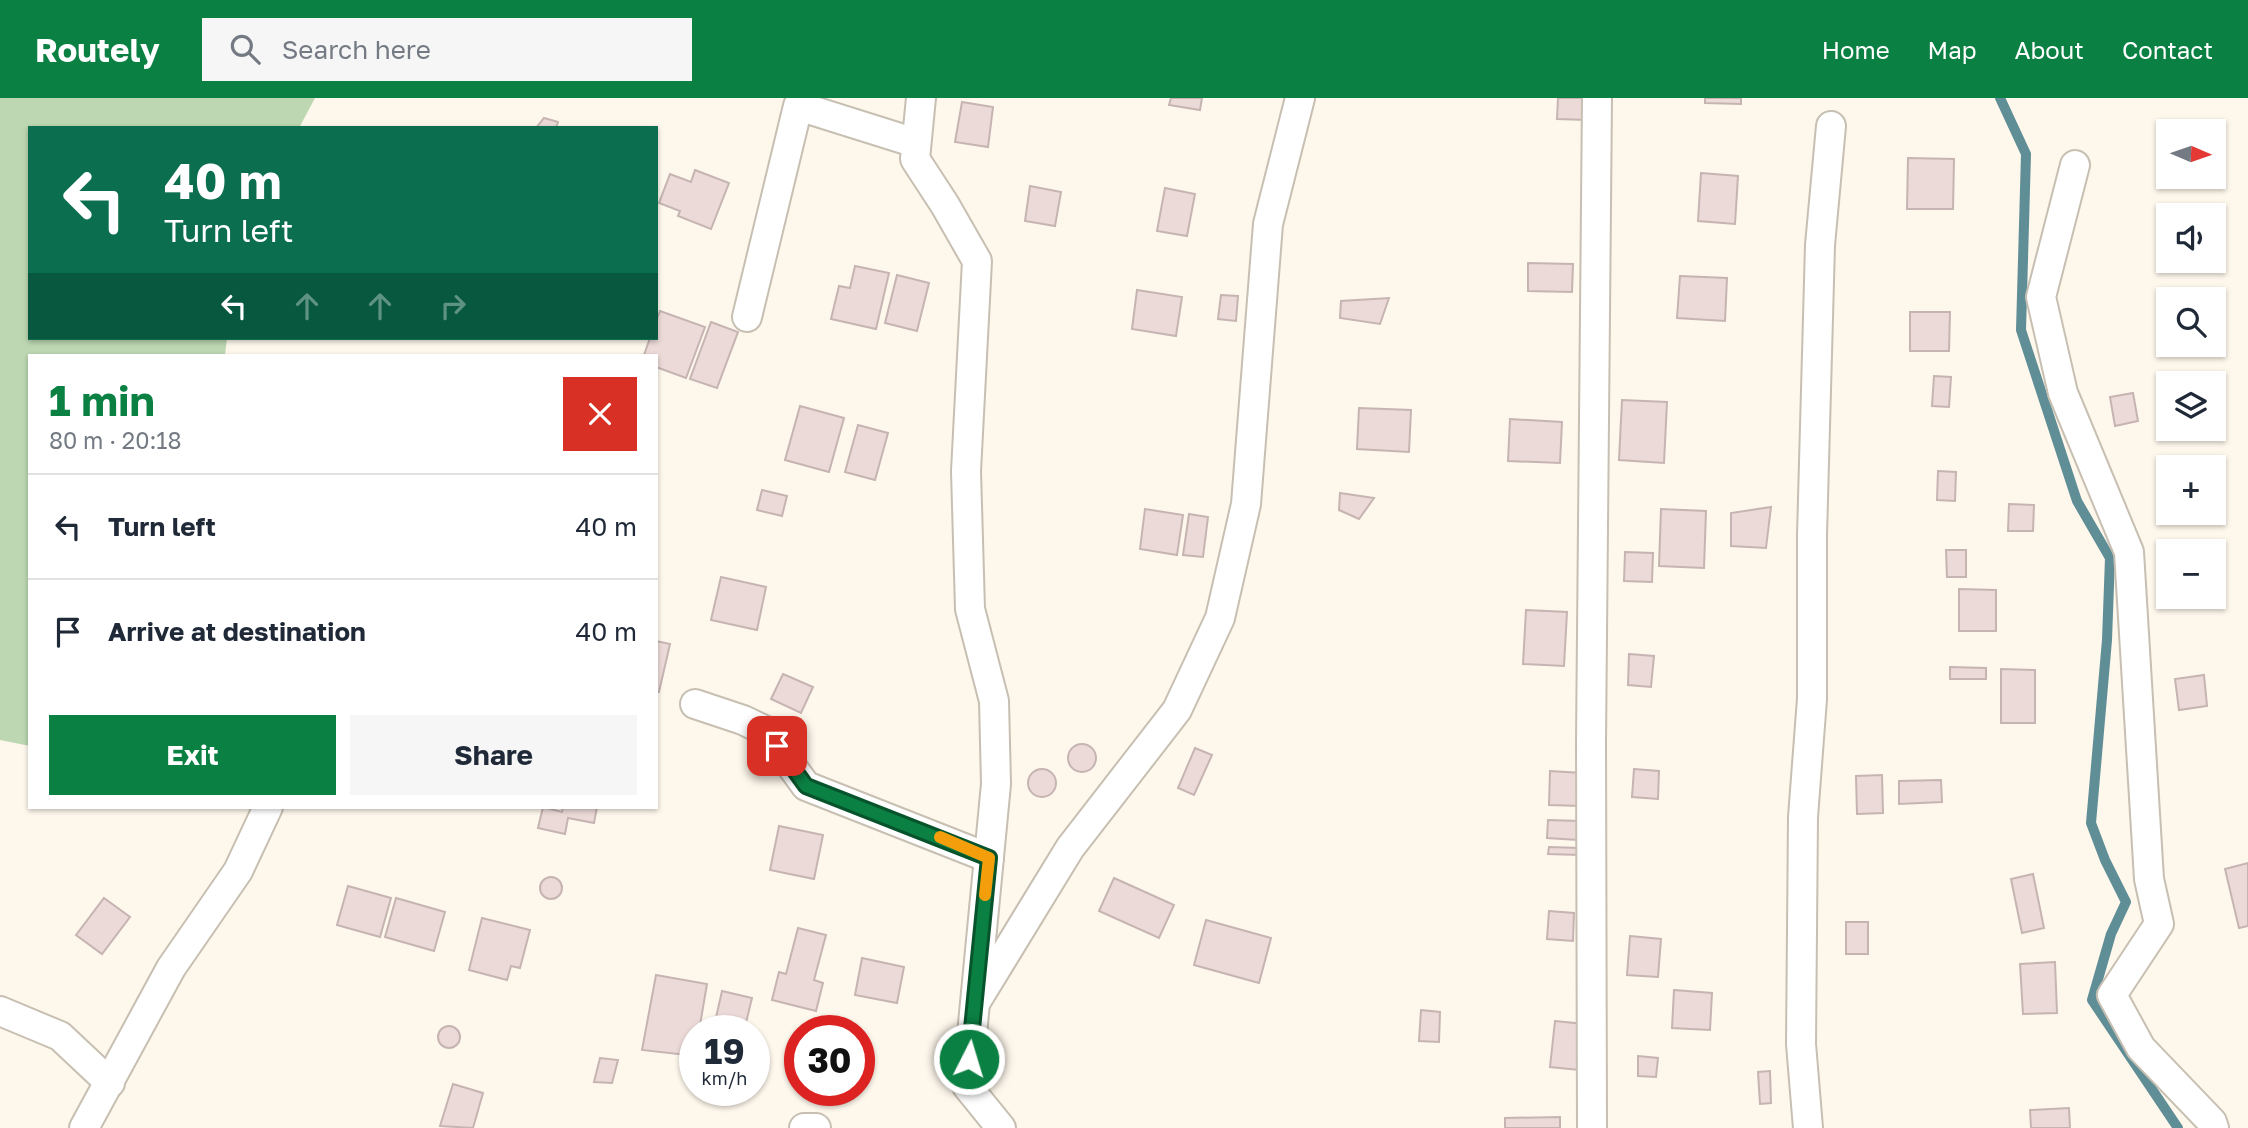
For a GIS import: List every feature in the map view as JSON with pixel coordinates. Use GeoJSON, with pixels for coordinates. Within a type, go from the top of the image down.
{"type":"FeatureCollection","features":[{"type":"Feature","properties":{"kind":"street"},"geometry":{"type":"LineString","coordinates":[[921,98],[915,159],[977,261],[966,471],[970,609],[994,701],[996,784],[967,1086],[1001,1128]]}},
{"type":"Feature","properties":{"kind":"street"},"geometry":{"type":"LineString","coordinates":[[974,1006],[1070,848],[1177,710],[1220,618],[1245,503],[1268,224],[1300,98]]}},
{"type":"Feature","properties":{"kind":"street"},"geometry":{"type":"LineString","coordinates":[[1592,1128],[1591,741],[1597,98]]}},
{"type":"Feature","properties":{"kind":"street"},"geometry":{"type":"LineString","coordinates":[[747,317],[798,106],[916,143]]}},
{"type":"Feature","properties":{"kind":"street"},"geometry":{"type":"LineString","coordinates":[[1808,1128],[1801,1044],[1803,817],[1812,699],[1812,522],[1819,245],[1830,126]]}},
{"type":"Feature","properties":{"kind":"street"},"geometry":{"type":"LineString","coordinates":[[2075,165],[2042,298],[2063,393],[2129,552],[2149,879],[2160,924],[2112,995],[2141,1048],[2212,1122],[2214,1128]]}},
{"type":"Feature","properties":{"kind":"street"},"geometry":{"type":"LineString","coordinates":[[695,704],[743,720],[766,731],[806,786],[989,858]]}},
{"type":"Feature","properties":{"kind":"street"},"geometry":{"type":"LineString","coordinates":[[84,1128],[172,968],[238,871],[267,809]]}},
{"type":"Feature","properties":{"kind":"street"},"geometry":{"type":"LineString","coordinates":[[0,1012],[60,1036],[110,1083]]}},
{"type":"Feature","properties":{"kind":"street"},"geometry":{"type":"LineString","coordinates":[[804,1128],[816,1128]]}},
{"type":"Feature","properties":{"kind":"green space"},"geometry":{"type":"Polygon","coordinates":[[[0,98],[315,98],[300,126],[28,126],[28,340],[227,340],[225,354],[28,354],[28,746],[0,740],[0,98]]]}},
{"type":"Feature","properties":{"kind":"building"},"geometry":{"type":"Polygon","coordinates":[[[1171,98],[1202,98],[1200,110],[1169,105],[1171,98]]]}},
{"type":"Feature","properties":{"kind":"building"},"geometry":{"type":"Polygon","coordinates":[[[1558,98],[1587,98],[1586,120],[1557,119],[1558,98]]]}},
{"type":"Feature","properties":{"kind":"building"},"geometry":{"type":"Polygon","coordinates":[[[1705,98],[1741,98],[1741,104],[1705,103],[1705,98]]]}},
{"type":"Feature","properties":{"kind":"building"},"geometry":{"type":"Polygon","coordinates":[[[962,102],[993,107],[988,147],[955,142],[962,102]]]}},
{"type":"Feature","properties":{"kind":"building"},"geometry":{"type":"Polygon","coordinates":[[[544,118],[558,122],[557,126],[538,126],[544,118]]]}},
{"type":"Feature","properties":{"kind":"building"},"geometry":{"type":"Polygon","coordinates":[[[1908,158],[1954,159],[1953,209],[1907,209],[1908,158]]]}},
{"type":"Feature","properties":{"kind":"building"},"geometry":{"type":"Polygon","coordinates":[[[695,170],[729,183],[711,229],[678,216],[680,211],[659,203],[670,174],[691,182],[695,170]]]}},
{"type":"Feature","properties":{"kind":"building"},"geometry":{"type":"Polygon","coordinates":[[[1701,173],[1738,176],[1735,224],[1698,221],[1701,173]]]}},
{"type":"Feature","properties":{"kind":"building"},"geometry":{"type":"Polygon","coordinates":[[[1030,186],[1061,192],[1055,226],[1025,221],[1030,186]]]}},
{"type":"Feature","properties":{"kind":"building"},"geometry":{"type":"Polygon","coordinates":[[[1165,188],[1195,194],[1187,236],[1157,231],[1165,188]]]}},
{"type":"Feature","properties":{"kind":"building"},"geometry":{"type":"Polygon","coordinates":[[[1528,263],[1573,264],[1572,292],[1528,291],[1528,263]]]}},
{"type":"Feature","properties":{"kind":"building"},"geometry":{"type":"Polygon","coordinates":[[[855,266],[889,273],[876,329],[831,319],[839,286],[850,288],[855,266]]]}},
{"type":"Feature","properties":{"kind":"building"},"geometry":{"type":"Polygon","coordinates":[[[897,275],[929,283],[917,331],[885,323],[897,275]]]}},
{"type":"Feature","properties":{"kind":"building"},"geometry":{"type":"Polygon","coordinates":[[[1680,276],[1727,278],[1725,321],[1677,318],[1680,276]]]}},
{"type":"Feature","properties":{"kind":"building"},"geometry":{"type":"Polygon","coordinates":[[[1137,290],[1182,297],[1176,336],[1132,329],[1137,290]]]}},
{"type":"Feature","properties":{"kind":"building"},"geometry":{"type":"Polygon","coordinates":[[[1221,295],[1238,296],[1236,321],[1218,319],[1221,295]]]}},
{"type":"Feature","properties":{"kind":"building"},"geometry":{"type":"Polygon","coordinates":[[[1389,298],[1380,324],[1340,318],[1341,301],[1389,298]]]}},
{"type":"Feature","properties":{"kind":"building"},"geometry":{"type":"Polygon","coordinates":[[[660,311],[705,327],[686,378],[658,368],[658,354],[644,354],[649,340],[658,340],[660,311]]]}},
{"type":"Feature","properties":{"kind":"building"},"geometry":{"type":"Polygon","coordinates":[[[1910,312],[1950,312],[1949,351],[1910,351],[1910,312]]]}},
{"type":"Feature","properties":{"kind":"building"},"geometry":{"type":"Polygon","coordinates":[[[711,322],[738,332],[717,388],[690,379],[711,322]]]}},
{"type":"Feature","properties":{"kind":"building"},"geometry":{"type":"Polygon","coordinates":[[[1934,376],[1951,377],[1949,407],[1932,406],[1934,376]]]}},
{"type":"Feature","properties":{"kind":"building"},"geometry":{"type":"Polygon","coordinates":[[[2133,393],[2138,421],[2115,426],[2110,397],[2133,393]]]}},
{"type":"Feature","properties":{"kind":"building"},"geometry":{"type":"Polygon","coordinates":[[[1622,400],[1667,402],[1664,463],[1619,460],[1622,400]]]}},
{"type":"Feature","properties":{"kind":"building"},"geometry":{"type":"Polygon","coordinates":[[[800,406],[844,418],[829,472],[785,460],[800,406]]]}},
{"type":"Feature","properties":{"kind":"building"},"geometry":{"type":"Polygon","coordinates":[[[1359,408],[1411,410],[1409,452],[1357,449],[1359,408]]]}},
{"type":"Feature","properties":{"kind":"building"},"geometry":{"type":"Polygon","coordinates":[[[1510,419],[1562,422],[1560,463],[1508,461],[1510,419]]]}},
{"type":"Feature","properties":{"kind":"building"},"geometry":{"type":"Polygon","coordinates":[[[858,425],[888,433],[875,480],[845,472],[858,425]]]}},
{"type":"Feature","properties":{"kind":"building"},"geometry":{"type":"Polygon","coordinates":[[[1938,471],[1956,472],[1955,501],[1937,500],[1938,471]]]}},
{"type":"Feature","properties":{"kind":"building"},"geometry":{"type":"Polygon","coordinates":[[[762,490],[787,496],[782,516],[757,510],[762,490]]]}},
{"type":"Feature","properties":{"kind":"building"},"geometry":{"type":"Polygon","coordinates":[[[1340,493],[1374,498],[1359,519],[1339,510],[1340,493]]]}},
{"type":"Feature","properties":{"kind":"building"},"geometry":{"type":"Polygon","coordinates":[[[2009,504],[2034,505],[2033,531],[2008,531],[2009,504]]]}},
{"type":"Feature","properties":{"kind":"building"},"geometry":{"type":"Polygon","coordinates":[[[1771,507],[1766,548],[1731,546],[1731,513],[1771,507]]]}},
{"type":"Feature","properties":{"kind":"building"},"geometry":{"type":"Polygon","coordinates":[[[1145,509],[1183,515],[1177,555],[1140,549],[1145,509]]]}},
{"type":"Feature","properties":{"kind":"building"},"geometry":{"type":"Polygon","coordinates":[[[1661,509],[1706,511],[1704,568],[1659,566],[1661,509]]]}},
{"type":"Feature","properties":{"kind":"building"},"geometry":{"type":"Polygon","coordinates":[[[1189,514],[1208,517],[1203,557],[1183,555],[1189,514]]]}},
{"type":"Feature","properties":{"kind":"building"},"geometry":{"type":"Polygon","coordinates":[[[1946,550],[1966,550],[1966,577],[1947,577],[1946,550]]]}},
{"type":"Feature","properties":{"kind":"building"},"geometry":{"type":"Polygon","coordinates":[[[1625,552],[1653,553],[1652,582],[1624,581],[1625,552]]]}},
{"type":"Feature","properties":{"kind":"building"},"geometry":{"type":"Polygon","coordinates":[[[721,577],[766,587],[757,630],[711,620],[721,577]]]}},
{"type":"Feature","properties":{"kind":"building"},"geometry":{"type":"Polygon","coordinates":[[[1959,589],[1996,590],[1996,631],[1959,631],[1959,589]]]}},
{"type":"Feature","properties":{"kind":"building"},"geometry":{"type":"Polygon","coordinates":[[[1526,610],[1567,612],[1564,666],[1523,664],[1526,610]]]}},
{"type":"Feature","properties":{"kind":"building"},"geometry":{"type":"Polygon","coordinates":[[[658,641],[670,644],[658,692],[658,641]]]}},
{"type":"Feature","properties":{"kind":"building"},"geometry":{"type":"Polygon","coordinates":[[[1629,654],[1654,656],[1651,687],[1628,685],[1629,654]]]}},
{"type":"Feature","properties":{"kind":"building"},"geometry":{"type":"Polygon","coordinates":[[[1950,667],[1986,668],[1986,679],[1950,679],[1950,667]]]}},
{"type":"Feature","properties":{"kind":"building"},"geometry":{"type":"Polygon","coordinates":[[[2001,669],[2035,670],[2035,723],[2001,723],[2001,669]]]}},
{"type":"Feature","properties":{"kind":"building"},"geometry":{"type":"Polygon","coordinates":[[[783,674],[813,687],[801,713],[771,699],[783,674]]]}},
{"type":"Feature","properties":{"kind":"building"},"geometry":{"type":"Polygon","coordinates":[[[2204,675],[2207,706],[2179,710],[2175,679],[2204,675]]]}},
{"type":"Feature","properties":{"kind":"building"},"geometry":{"type":"Polygon","coordinates":[[[1082,744],[1092,748],[1096,758],[1092,768],[1082,772],[1072,768],[1068,758],[1072,748],[1082,744]]]}},
{"type":"Feature","properties":{"kind":"building"},"geometry":{"type":"Polygon","coordinates":[[[1195,748],[1212,755],[1194,795],[1178,788],[1195,748]]]}},
{"type":"Feature","properties":{"kind":"building"},"geometry":{"type":"Polygon","coordinates":[[[1042,769],[1052,773],[1056,783],[1052,793],[1042,797],[1032,793],[1028,783],[1032,773],[1042,769]]]}},
{"type":"Feature","properties":{"kind":"building"},"geometry":{"type":"Polygon","coordinates":[[[1634,769],[1659,771],[1658,799],[1632,797],[1634,769]]]}},
{"type":"Feature","properties":{"kind":"building"},"geometry":{"type":"Polygon","coordinates":[[[1550,771],[1582,773],[1581,806],[1549,805],[1550,771]]]}},
{"type":"Feature","properties":{"kind":"building"},"geometry":{"type":"Polygon","coordinates":[[[1882,775],[1883,813],[1857,814],[1856,776],[1882,775]]]}},
{"type":"Feature","properties":{"kind":"building"},"geometry":{"type":"Polygon","coordinates":[[[1941,780],[1942,802],[1899,804],[1899,781],[1941,780]]]}},
{"type":"Feature","properties":{"kind":"building"},"geometry":{"type":"Polygon","coordinates":[[[543,809],[562,812],[563,809],[597,809],[594,823],[568,818],[565,834],[538,828],[543,809]]]}},
{"type":"Feature","properties":{"kind":"building"},"geometry":{"type":"Polygon","coordinates":[[[1548,820],[1579,821],[1578,840],[1547,838],[1548,820]]]}},
{"type":"Feature","properties":{"kind":"building"},"geometry":{"type":"Polygon","coordinates":[[[779,826],[823,835],[814,879],[770,870],[779,826]]]}},
{"type":"Feature","properties":{"kind":"building"},"geometry":{"type":"Polygon","coordinates":[[[1549,847],[1579,848],[1579,855],[1548,854],[1549,847]]]}},
{"type":"Feature","properties":{"kind":"building"},"geometry":{"type":"Polygon","coordinates":[[[2248,863],[2248,926],[2239,928],[2225,869],[2248,863]]]}},
{"type":"Feature","properties":{"kind":"building"},"geometry":{"type":"Polygon","coordinates":[[[2033,874],[2044,928],[2022,933],[2011,879],[2033,874]]]}},
{"type":"Feature","properties":{"kind":"building"},"geometry":{"type":"Polygon","coordinates":[[[551,877],[561,884],[562,888],[555,898],[551,899],[541,892],[540,888],[547,878],[551,877]]]}},
{"type":"Feature","properties":{"kind":"building"},"geometry":{"type":"Polygon","coordinates":[[[1114,878],[1174,905],[1159,938],[1099,911],[1114,878]]]}},
{"type":"Feature","properties":{"kind":"building"},"geometry":{"type":"Polygon","coordinates":[[[348,886],[391,898],[380,937],[337,925],[348,886]]]}},
{"type":"Feature","properties":{"kind":"building"},"geometry":{"type":"Polygon","coordinates":[[[104,898],[130,917],[102,954],[76,935],[104,898]]]}},
{"type":"Feature","properties":{"kind":"building"},"geometry":{"type":"Polygon","coordinates":[[[396,898],[445,912],[434,951],[385,937],[396,898]]]}},
{"type":"Feature","properties":{"kind":"building"},"geometry":{"type":"Polygon","coordinates":[[[1549,911],[1574,913],[1573,941],[1547,939],[1549,911]]]}},
{"type":"Feature","properties":{"kind":"building"},"geometry":{"type":"Polygon","coordinates":[[[482,918],[530,930],[520,968],[511,966],[507,980],[469,970],[482,918]]]}},
{"type":"Feature","properties":{"kind":"building"},"geometry":{"type":"Polygon","coordinates":[[[1206,920],[1271,938],[1259,983],[1194,965],[1206,920]]]}},
{"type":"Feature","properties":{"kind":"building"},"geometry":{"type":"Polygon","coordinates":[[[1846,922],[1868,922],[1868,954],[1846,954],[1846,922]]]}},
{"type":"Feature","properties":{"kind":"building"},"geometry":{"type":"Polygon","coordinates":[[[798,928],[826,935],[814,980],[823,983],[816,1011],[772,1000],[779,972],[786,974],[798,928]]]}},
{"type":"Feature","properties":{"kind":"building"},"geometry":{"type":"Polygon","coordinates":[[[1630,936],[1661,939],[1658,977],[1627,975],[1630,936]]]}},
{"type":"Feature","properties":{"kind":"building"},"geometry":{"type":"Polygon","coordinates":[[[862,958],[904,967],[897,1003],[855,995],[862,958]]]}},
{"type":"Feature","properties":{"kind":"building"},"geometry":{"type":"Polygon","coordinates":[[[2055,962],[2057,1013],[2023,1014],[2020,964],[2055,962]]]}},
{"type":"Feature","properties":{"kind":"building"},"geometry":{"type":"Polygon","coordinates":[[[656,975],[707,984],[702,1015],[679,1015],[679,1054],[642,1050],[656,975]]]}},
{"type":"Feature","properties":{"kind":"building"},"geometry":{"type":"Polygon","coordinates":[[[1674,990],[1712,993],[1710,1030],[1672,1028],[1674,990]]]}},
{"type":"Feature","properties":{"kind":"building"},"geometry":{"type":"Polygon","coordinates":[[[722,991],[752,998],[748,1015],[717,1015],[722,991]]]}},
{"type":"Feature","properties":{"kind":"building"},"geometry":{"type":"Polygon","coordinates":[[[1421,1010],[1440,1012],[1439,1042],[1419,1041],[1421,1010]]]}},
{"type":"Feature","properties":{"kind":"building"},"geometry":{"type":"Polygon","coordinates":[[[1555,1021],[1584,1024],[1579,1070],[1550,1067],[1555,1021]]]}},
{"type":"Feature","properties":{"kind":"building"},"geometry":{"type":"Polygon","coordinates":[[[449,1026],[457,1029],[460,1037],[457,1045],[449,1048],[441,1045],[438,1037],[441,1029],[449,1026]]]}},
{"type":"Feature","properties":{"kind":"building"},"geometry":{"type":"Polygon","coordinates":[[[1638,1056],[1658,1058],[1656,1077],[1638,1076],[1638,1056]]]}},
{"type":"Feature","properties":{"kind":"building"},"geometry":{"type":"Polygon","coordinates":[[[600,1058],[618,1060],[612,1083],[594,1082],[600,1058]]]}},
{"type":"Feature","properties":{"kind":"building"},"geometry":{"type":"Polygon","coordinates":[[[1770,1071],[1771,1103],[1760,1104],[1758,1072],[1770,1071]]]}},
{"type":"Feature","properties":{"kind":"building"},"geometry":{"type":"Polygon","coordinates":[[[453,1084],[483,1093],[473,1128],[440,1126],[453,1084]]]}},
{"type":"Feature","properties":{"kind":"building"},"geometry":{"type":"Polygon","coordinates":[[[2069,1108],[2070,1128],[2031,1128],[2030,1110],[2069,1108]]]}},
{"type":"Feature","properties":{"kind":"building"},"geometry":{"type":"Polygon","coordinates":[[[1560,1117],[1560,1128],[1505,1128],[1505,1118],[1560,1117]]]}},
{"type":"Feature","properties":{"kind":"waterway"},"geometry":{"type":"LineString","coordinates":[[2000,98],[2026,154],[2021,330],[2077,501],[2110,558],[2107,640],[2091,823],[2105,860],[2126,902],[2111,934],[2092,1000],[2178,1128]]}},
{"type":"Feature","properties":{"kind":"slow traffic"},"geometry":{"type":"LineString","coordinates":[[940,837],[989,858],[985,895]]}},
{"type":"Feature","properties":{"kind":"route"},"geometry":{"type":"LineString","coordinates":[[777,746],[806,786],[989,858],[969,1059]]}}]}
